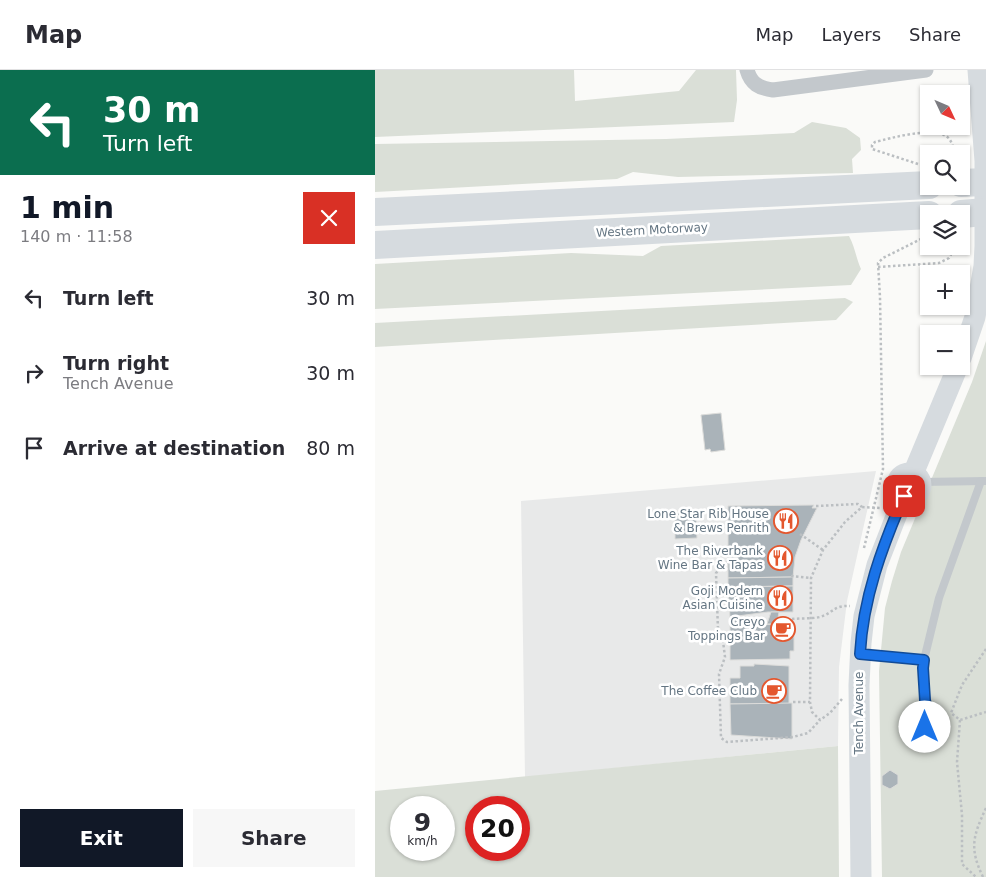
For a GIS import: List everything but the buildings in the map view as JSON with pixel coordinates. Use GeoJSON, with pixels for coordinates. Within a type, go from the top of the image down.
{"type":"FeatureCollection","features":[{"type":"Feature","properties":{"kind":"highway"},"geometry":{"type":"LineString","coordinates":[[970,179],[986,172]]}},
{"type":"Feature","properties":{"kind":"highway"},"geometry":{"type":"LineString","coordinates":[[375,212],[920,175]]}},
{"type":"Feature","properties":{"kind":"highway"},"geometry":{"type":"LineString","coordinates":[[970,213],[986,212]]}},
{"type":"Feature","properties":{"kind":"highway","name":"Western Motorway"},"geometry":{"type":"LineString","coordinates":[[375,245],[920,216]]}},
{"type":"Feature","properties":{"kind":"street"},"geometry":{"type":"LineString","coordinates":[[747,70],[754,84],[762,89],[773,90],[927,70]]}},
{"type":"Feature","properties":{"kind":"street"},"geometry":{"type":"LineString","coordinates":[[970,332],[975,317],[986,246],[986,172],[983,101],[978,70]]}},
{"type":"Feature","properties":{"kind":"street"},"geometry":{"type":"LineString","coordinates":[[917,478],[956,375]]}},
{"type":"Feature","properties":{"kind":"street","name":"Tench Avenue"},"geometry":{"type":"LineString","coordinates":[[861,877],[859,739],[860,654],[864,616],[872,580],[884,543],[904,496],[915,495],[920,490],[917,478]]}},
{"type":"Feature","properties":{"kind":"lane"},"geometry":{"type":"LineString","coordinates":[[917,478],[983,481],[939,598],[924,660],[925,700],[928,714],[922,740]]}},
{"type":"Feature","properties":{"kind":"lane"},"geometry":{"type":"LineString","coordinates":[[860,654],[924,660]]}},
{"type":"Feature","properties":{"kind":"path"},"geometry":{"type":"LineString","coordinates":[[920,173],[873,150],[873,145],[875,142],[909,133],[940,134],[946,136],[953,145]]}},
{"type":"Feature","properties":{"kind":"path"},"geometry":{"type":"LineString","coordinates":[[864,548],[883,469],[878,263],[883,258],[920,240]]}},
{"type":"Feature","properties":{"kind":"path"},"geometry":{"type":"LineString","coordinates":[[878,267],[939,263],[951,255]]}},
{"type":"Feature","properties":{"kind":"path"},"geometry":{"type":"LineString","coordinates":[[816,506],[858,504],[862,507],[886,508]]}},
{"type":"Feature","properties":{"kind":"path"},"geometry":{"type":"LineString","coordinates":[[820,720],[812,712],[810,702],[811,578],[823,550],[845,522],[862,507]]}},
{"type":"Feature","properties":{"kind":"path"},"geometry":{"type":"LineString","coordinates":[[800,534],[823,550]]}},
{"type":"Feature","properties":{"kind":"path"},"geometry":{"type":"LineString","coordinates":[[729,561],[716,573],[718,630],[723,641],[725,657],[719,674],[721,738],[727,742],[793,737],[808,732],[830,713],[842,698],[842,707]]}},
{"type":"Feature","properties":{"kind":"path"},"geometry":{"type":"LineString","coordinates":[[791,576],[811,578]]}},
{"type":"Feature","properties":{"kind":"path"},"geometry":{"type":"LineString","coordinates":[[849,614],[851,601]]}},
{"type":"Feature","properties":{"kind":"path"},"geometry":{"type":"LineString","coordinates":[[792,618],[823,616],[841,606],[851,607]]}},
{"type":"Feature","properties":{"kind":"path"},"geometry":{"type":"LineString","coordinates":[[960,720],[951,713],[962,685],[986,649]]}},
{"type":"Feature","properties":{"kind":"path"},"geometry":{"type":"LineString","coordinates":[[793,702],[810,702]]}},
{"type":"Feature","properties":{"kind":"path"},"geometry":{"type":"LineString","coordinates":[[960,720],[986,712]]}},
{"type":"Feature","properties":{"kind":"path"},"geometry":{"type":"LineString","coordinates":[[960,720],[957,762],[962,815],[962,864],[976,877]]}},
{"type":"Feature","properties":{"kind":"path"},"geometry":{"type":"LineString","coordinates":[[983,877],[975,861],[974,839],[986,808]]}},
{"type":"Feature","properties":{"kind":"shaded area"},"geometry":{"type":"Polygon","coordinates":[[[375,70],[574,70],[575,101],[679,91],[696,70],[736,70],[737,100],[734,122],[375,137],[375,70]]]}},
{"type":"Feature","properties":{"kind":"shaded area"},"geometry":{"type":"Polygon","coordinates":[[[812,122],[846,128],[860,138],[861,150],[852,159],[853,173],[678,177],[633,172],[617,179],[375,192],[375,144],[666,139],[794,133],[812,122]]]}},
{"type":"Feature","properties":{"kind":"shaded area"},"geometry":{"type":"Polygon","coordinates":[[[849,236],[861,269],[851,285],[375,309],[375,264],[571,253],[643,256],[661,246],[849,236]]]}},
{"type":"Feature","properties":{"kind":"shaded area"},"geometry":{"type":"Polygon","coordinates":[[[845,298],[853,302],[836,320],[375,347],[375,323],[845,298]]]}},
{"type":"Feature","properties":{"kind":"shaded area"},"geometry":{"type":"Polygon","coordinates":[[[986,341],[986,877],[882,877],[879,671],[885,608],[901,552],[972,382],[986,341]]]}},
{"type":"Feature","properties":{"kind":"shaded area"},"geometry":{"type":"Polygon","coordinates":[[[876,471],[847,601],[839,667],[838,746],[525,777],[521,501],[876,471]]]}},
{"type":"Feature","properties":{"kind":"shaded area"},"geometry":{"type":"Polygon","coordinates":[[[838,746],[839,877],[375,877],[375,791],[838,746]]]}},
{"type":"Feature","properties":{"kind":"place","name":"Lone Star Rib House & Brews Penrith"},"geometry":{"type":"Point","coordinates":[786,521]}},
{"type":"Feature","properties":{"kind":"place","name":"The Riverbank Wine Bar & Tapas"},"geometry":{"type":"Point","coordinates":[780,558]}},
{"type":"Feature","properties":{"kind":"place","name":"Goji Modern Asian Cuisine"},"geometry":{"type":"Point","coordinates":[780,598]}},
{"type":"Feature","properties":{"kind":"place","name":"Creyo Toppings Bar"},"geometry":{"type":"Point","coordinates":[783,629]}},
{"type":"Feature","properties":{"kind":"place","name":"The Coffee Club"},"geometry":{"type":"Point","coordinates":[774,691]}},
{"type":"Feature","properties":{"kind":"route"},"geometry":{"type":"LineString","coordinates":[[904,496],[884,543],[870,587],[864,616],[860,654],[924,660],[925,700],[928,714],[925,727]]}}]}
